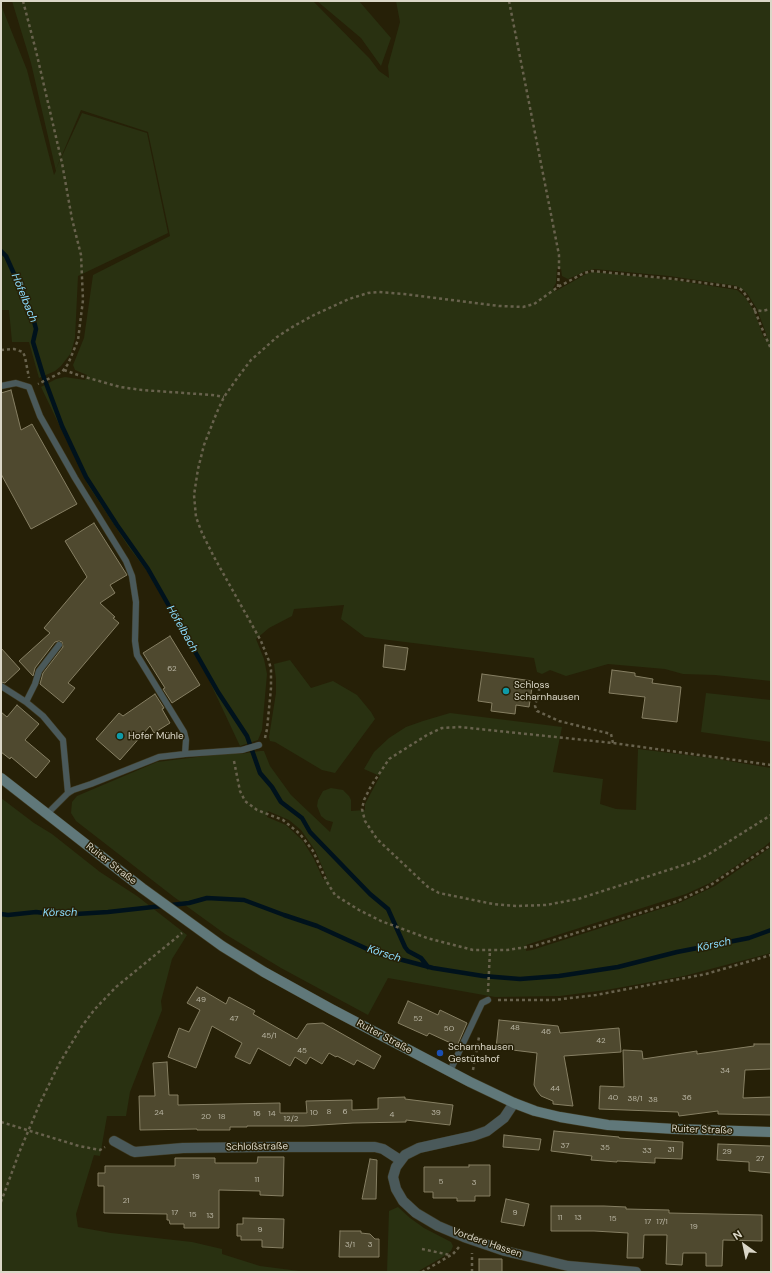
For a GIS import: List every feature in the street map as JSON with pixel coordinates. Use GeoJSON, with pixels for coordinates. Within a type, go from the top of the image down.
{"type":"FeatureCollection","features":[{"type":"Feature","properties":{"kind":"main road","name":"Ruiter Straße"},"geometry":{"type":"LineString","coordinates":[[1,778],[48,813],[142,888],[222,946],[264,972],[331,1009],[470,1082],[514,1103],[535,1111],[608,1125],[771,1132]]}},
{"type":"Feature","properties":{"kind":"street"},"geometry":{"type":"LineString","coordinates":[[400,1160],[407,1153],[416,1149],[487,1131],[504,1118],[514,1103]]}},
{"type":"Feature","properties":{"kind":"street","name":"Schloßstraße"},"geometry":{"type":"LineString","coordinates":[[114,1141],[134,1152],[183,1148],[289,1146],[375,1147],[385,1150],[400,1160]]}},
{"type":"Feature","properties":{"kind":"street","name":"Vordere Hassen"},"geometry":{"type":"LineString","coordinates":[[400,1160],[394,1171],[393,1180],[403,1201],[413,1211],[424,1218],[468,1239],[514,1253],[568,1266],[636,1272]]}},
{"type":"Feature","properties":{"kind":"lane"},"geometry":{"type":"LineString","coordinates":[[1,386],[16,383],[29,387],[45,425],[75,478],[122,553],[129,567],[136,602],[135,641],[137,655],[184,732],[186,740],[185,754]]}},
{"type":"Feature","properties":{"kind":"lane"},"geometry":{"type":"LineString","coordinates":[[26,702],[35,686],[39,671],[58,645]]}},
{"type":"Feature","properties":{"kind":"lane"},"geometry":{"type":"LineString","coordinates":[[1,686],[26,702],[44,717],[63,740],[68,793]]}},
{"type":"Feature","properties":{"kind":"lane"},"geometry":{"type":"LineString","coordinates":[[48,813],[73,790],[98,782],[159,757],[244,750],[261,743]]}},
{"type":"Feature","properties":{"kind":"lane"},"geometry":{"type":"LineString","coordinates":[[450,1071],[482,1003],[488,1000]]}},
{"type":"Feature","properties":{"kind":"path"},"geometry":{"type":"LineString","coordinates":[[23,1],[50,111],[72,219],[81,255],[83,300],[78,340],[72,357],[64,370],[38,384]]}},
{"type":"Feature","properties":{"kind":"path"},"geometry":{"type":"LineString","coordinates":[[509,1],[558,248],[558,287]]}},
{"type":"Feature","properties":{"kind":"path"},"geometry":{"type":"LineString","coordinates":[[261,743],[267,729],[272,688],[269,661],[261,641],[210,549],[199,524],[194,508],[195,481],[208,432],[224,397],[251,360],[277,337],[314,315],[357,296],[368,293],[384,292],[499,306],[519,307],[534,304],[558,287],[584,273],[592,271],[674,279],[739,288],[745,293],[755,310],[771,349]]}},
{"type":"Feature","properties":{"kind":"path"},"geometry":{"type":"LineString","coordinates":[[755,310],[762,311],[771,309]]}},
{"type":"Feature","properties":{"kind":"path"},"geometry":{"type":"LineString","coordinates":[[1,350],[18,349],[24,353],[29,387]]}},
{"type":"Feature","properties":{"kind":"path"},"geometry":{"type":"LineString","coordinates":[[64,370],[120,387],[224,397]]}},
{"type":"Feature","properties":{"kind":"path"},"geometry":{"type":"LineString","coordinates":[[541,682],[535,706],[537,711],[559,721],[611,734],[613,743]]}},
{"type":"Feature","properties":{"kind":"path"},"geometry":{"type":"LineString","coordinates":[[771,765],[613,743],[460,727],[442,728],[427,735],[389,759],[373,782],[364,800],[362,810],[364,818],[371,831],[381,843],[421,882],[431,889],[439,893],[493,904],[529,906],[546,905],[578,899],[693,862],[709,854],[771,815]]}},
{"type":"Feature","properties":{"kind":"path"},"geometry":{"type":"LineString","coordinates":[[232,750],[239,787],[245,800],[254,808],[283,820],[296,830],[309,845],[330,888],[335,895],[359,910],[381,921],[409,932],[462,948],[490,950],[534,946],[675,902],[706,888],[771,845]]}},
{"type":"Feature","properties":{"kind":"path"},"geometry":{"type":"LineString","coordinates":[[1,1202],[19,1153],[53,1076],[86,1020],[116,987],[188,922]]}},
{"type":"Feature","properties":{"kind":"path"},"geometry":{"type":"LineString","coordinates":[[490,950],[488,1000],[548,1000],[596,995],[706,974],[771,955]]}},
{"type":"Feature","properties":{"kind":"path"},"geometry":{"type":"LineString","coordinates":[[470,1082],[480,1032]]}},
{"type":"Feature","properties":{"kind":"path"},"geometry":{"type":"LineString","coordinates":[[1,1122],[68,1143],[100,1150],[114,1141]]}},
{"type":"Feature","properties":{"kind":"path"},"geometry":{"type":"LineString","coordinates":[[422,1272],[450,1256],[468,1239]]}},
{"type":"Feature","properties":{"kind":"path"},"geometry":{"type":"LineString","coordinates":[[468,1239],[472,1272]]}},
{"type":"Feature","properties":{"kind":"path"},"geometry":{"type":"LineString","coordinates":[[422,1249],[450,1256]]}},
{"type":"Feature","properties":{"kind":"green space"},"geometry":{"type":"Polygon","coordinates":[[[12,1],[313,1],[370,59],[379,71],[389,78],[388,66],[400,22],[396,1],[771,1],[771,681],[715,675],[683,674],[665,669],[608,664],[566,676],[550,670],[542,674],[537,672],[534,658],[365,637],[341,619],[344,605],[294,609],[292,616],[269,628],[256,639],[264,659],[267,674],[262,730],[258,740],[240,746],[208,678],[149,574],[128,546],[88,485],[41,387],[56,379],[65,377],[85,380],[87,375],[75,370],[73,365],[84,338],[93,275],[170,236],[148,132],[81,110],[56,169],[82,113],[147,133],[168,233],[78,276],[75,338],[71,353],[61,366],[55,371],[39,378],[29,342],[12,342],[9,310],[1,310],[1,5],[27,70],[54,175],[56,171],[31,63],[12,1]],[[557,268],[556,283],[553,288],[556,291],[586,274],[593,272],[674,280],[737,290],[745,297],[754,311],[764,338],[767,336],[757,309],[747,293],[737,286],[669,276],[594,269],[568,279],[562,276],[561,269],[557,268]]]}},
{"type":"Feature","properties":{"kind":"green space"},"geometry":{"type":"Polygon","coordinates":[[[317,1],[359,1],[391,38],[381,66],[361,38],[317,1]]]}},
{"type":"Feature","properties":{"kind":"green space"},"geometry":{"type":"Polygon","coordinates":[[[290,660],[311,688],[333,681],[357,695],[375,719],[335,773],[322,770],[275,742],[270,741],[269,737],[276,693],[274,664],[290,660]]]}},
{"type":"Feature","properties":{"kind":"green space"},"geometry":{"type":"Polygon","coordinates":[[[706,693],[771,700],[771,742],[701,732],[706,693]]]}},
{"type":"Feature","properties":{"kind":"green space"},"geometry":{"type":"Polygon","coordinates":[[[450,713],[562,727],[553,772],[603,779],[600,804],[616,809],[636,810],[638,749],[711,758],[771,768],[771,841],[764,847],[712,882],[686,894],[526,945],[526,951],[679,903],[715,886],[771,847],[771,953],[684,976],[606,990],[560,996],[495,997],[388,978],[368,1015],[281,968],[225,934],[174,897],[76,821],[71,813],[72,802],[77,796],[157,762],[221,754],[240,754],[264,751],[270,766],[291,795],[330,832],[333,822],[326,820],[321,816],[317,806],[318,800],[323,791],[331,788],[343,790],[351,800],[351,811],[365,810],[365,804],[380,776],[364,769],[374,752],[389,738],[406,727],[450,713]],[[268,811],[267,817],[286,825],[303,841],[314,859],[323,879],[327,878],[315,850],[301,830],[289,820],[268,811]]]}},
{"type":"Feature","properties":{"kind":"green space"},"geometry":{"type":"Polygon","coordinates":[[[1,798],[34,823],[52,834],[100,872],[137,896],[187,935],[172,959],[161,1001],[162,1010],[130,1092],[126,1116],[107,1116],[100,1156],[94,1155],[76,1214],[78,1227],[111,1233],[192,1242],[222,1249],[222,1254],[260,1266],[307,1272],[1,1272],[1,798]]]}},
{"type":"Feature","properties":{"kind":"green space"},"geometry":{"type":"Polygon","coordinates":[[[398,1207],[424,1228],[451,1242],[453,1246],[451,1251],[417,1272],[387,1272],[389,1211],[398,1207]]]}},
{"type":"Feature","properties":{"kind":"building"},"geometry":{"type":"Polygon","coordinates":[[[11,390],[21,430],[32,424],[77,504],[31,529],[1,474],[1,393],[11,390]]]}},
{"type":"Feature","properties":{"kind":"building"},"geometry":{"type":"Polygon","coordinates":[[[94,523],[127,575],[110,585],[115,593],[100,603],[115,617],[113,618],[119,623],[68,683],[75,688],[63,703],[40,684],[43,673],[63,647],[62,642],[55,642],[35,668],[33,676],[19,661],[50,633],[44,628],[87,577],[65,541],[94,523]]]}},
{"type":"Feature","properties":{"kind":"building"},"geometry":{"type":"Polygon","coordinates":[[[170,636],[200,685],[172,703],[163,689],[165,688],[143,653],[170,636]]]}},
{"type":"Feature","properties":{"kind":"building"},"geometry":{"type":"Polygon","coordinates":[[[385,645],[408,648],[405,670],[383,667],[385,645]]]}},
{"type":"Feature","properties":{"kind":"building"},"geometry":{"type":"Polygon","coordinates":[[[1,648],[20,669],[5,683],[1,682],[1,648]]]}},
{"type":"Feature","properties":{"kind":"building"},"geometry":{"type":"Polygon","coordinates":[[[612,670],[635,673],[635,676],[653,679],[652,683],[681,687],[677,722],[642,718],[645,697],[609,693],[612,670]]]}},
{"type":"Feature","properties":{"kind":"building","name":"Schloss Scharnhausen"},"geometry":{"type":"Polygon","coordinates":[[[482,674],[533,681],[529,707],[516,705],[515,714],[491,711],[492,703],[478,701],[482,674]]]}},
{"type":"Feature","properties":{"kind":"building"},"geometry":{"type":"Polygon","coordinates":[[[155,694],[164,708],[162,709],[170,723],[154,733],[150,726],[120,760],[96,739],[119,713],[123,716],[155,694]]]}},
{"type":"Feature","properties":{"kind":"building"},"geometry":{"type":"Polygon","coordinates":[[[17,705],[39,724],[25,740],[50,761],[36,778],[11,757],[10,759],[1,752],[1,712],[7,717],[17,705]]]}},
{"type":"Feature","properties":{"kind":"building"},"geometry":{"type":"Polygon","coordinates":[[[197,987],[226,1004],[229,997],[255,1011],[253,1014],[297,1039],[307,1024],[323,1023],[381,1056],[374,1069],[357,1060],[354,1065],[329,1053],[322,1064],[310,1057],[306,1064],[295,1057],[290,1066],[258,1048],[250,1064],[235,1057],[242,1043],[212,1026],[196,1068],[168,1057],[179,1028],[189,1032],[200,1010],[187,1003],[197,987]]]}},
{"type":"Feature","properties":{"kind":"building"},"geometry":{"type":"Polygon","coordinates":[[[408,1001],[438,1015],[440,1010],[467,1023],[457,1046],[429,1033],[427,1036],[398,1023],[408,1001]]]}},
{"type":"Feature","properties":{"kind":"building"},"geometry":{"type":"Polygon","coordinates":[[[499,1020],[558,1026],[560,1033],[619,1028],[621,1052],[564,1056],[573,1106],[553,1104],[553,1101],[541,1096],[534,1085],[537,1053],[496,1048],[499,1020]]]}},
{"type":"Feature","properties":{"kind":"building"},"geometry":{"type":"Polygon","coordinates":[[[754,1044],[771,1044],[771,1069],[745,1070],[743,1098],[771,1097],[771,1115],[718,1114],[718,1111],[679,1116],[678,1112],[599,1109],[600,1086],[624,1087],[623,1050],[642,1051],[643,1059],[697,1051],[697,1054],[754,1046],[754,1044]]]}},
{"type":"Feature","properties":{"kind":"building"},"geometry":{"type":"Polygon","coordinates":[[[167,1062],[169,1095],[178,1095],[178,1105],[280,1103],[280,1113],[307,1113],[306,1101],[352,1100],[352,1110],[378,1109],[378,1098],[405,1097],[405,1099],[453,1105],[450,1125],[406,1120],[406,1122],[304,1126],[247,1126],[230,1127],[230,1130],[140,1130],[139,1096],[155,1096],[153,1063],[167,1062]]]}},
{"type":"Feature","properties":{"kind":"building"},"geometry":{"type":"Polygon","coordinates":[[[554,1131],[619,1138],[683,1142],[682,1159],[655,1158],[655,1163],[591,1160],[592,1156],[551,1151],[554,1131]]]}},
{"type":"Feature","properties":{"kind":"building"},"geometry":{"type":"Polygon","coordinates":[[[504,1135],[541,1139],[539,1150],[503,1147],[504,1135]]]}},
{"type":"Feature","properties":{"kind":"building"},"geometry":{"type":"Polygon","coordinates":[[[718,1144],[771,1146],[771,1173],[749,1171],[749,1162],[717,1160],[718,1144]]]}},
{"type":"Feature","properties":{"kind":"building"},"geometry":{"type":"Polygon","coordinates":[[[258,1157],[284,1157],[283,1196],[260,1195],[260,1191],[219,1190],[219,1228],[184,1228],[184,1224],[170,1224],[169,1220],[167,1220],[167,1214],[104,1213],[104,1186],[98,1186],[98,1173],[105,1173],[105,1166],[175,1166],[175,1158],[215,1158],[215,1163],[257,1163],[258,1157]]]}},
{"type":"Feature","properties":{"kind":"building"},"geometry":{"type":"Polygon","coordinates":[[[370,1159],[377,1160],[376,1199],[362,1199],[370,1159]]]}},
{"type":"Feature","properties":{"kind":"building"},"geometry":{"type":"Polygon","coordinates":[[[469,1165],[490,1165],[490,1196],[475,1196],[475,1201],[457,1201],[457,1198],[433,1198],[433,1192],[424,1192],[424,1167],[469,1167],[469,1165]]]}},
{"type":"Feature","properties":{"kind":"building"},"geometry":{"type":"Polygon","coordinates":[[[506,1199],[529,1204],[524,1226],[501,1222],[506,1199]]]}},
{"type":"Feature","properties":{"kind":"building"},"geometry":{"type":"Polygon","coordinates":[[[551,1206],[604,1206],[626,1207],[626,1209],[669,1210],[669,1213],[762,1215],[762,1241],[723,1240],[722,1266],[706,1266],[706,1253],[683,1253],[682,1265],[666,1264],[667,1235],[644,1235],[643,1258],[627,1258],[628,1233],[551,1231],[551,1206]]]}},
{"type":"Feature","properties":{"kind":"building"},"geometry":{"type":"Polygon","coordinates":[[[243,1218],[284,1219],[283,1248],[262,1247],[262,1240],[241,1240],[241,1236],[237,1236],[237,1224],[243,1224],[243,1218]]]}},
{"type":"Feature","properties":{"kind":"building"},"geometry":{"type":"Polygon","coordinates":[[[340,1231],[361,1231],[361,1233],[370,1234],[375,1239],[379,1239],[379,1257],[339,1257],[340,1231]]]}},
{"type":"Feature","properties":{"kind":"building"},"geometry":{"type":"Polygon","coordinates":[[[479,1259],[502,1259],[502,1272],[479,1272],[479,1259]]]}},
{"type":"Feature","properties":{"kind":"waterway","name":"Höfelbach"},"geometry":{"type":"LineString","coordinates":[[1,251],[6,256],[32,314],[36,329],[33,342],[43,375],[62,426],[86,477],[148,569],[218,692],[247,736],[260,773],[272,787],[281,802],[302,818],[310,832],[370,894],[388,909],[405,947],[408,951],[421,958],[428,967]]}},
{"type":"Feature","properties":{"kind":"waterway","name":"Körsch"},"geometry":{"type":"LineString","coordinates":[[1,914],[8,915],[36,912],[60,915],[108,912],[189,903],[207,898],[244,900],[317,926],[376,953],[433,968],[483,976],[520,979],[559,976],[618,967],[677,952],[749,938],[771,930]]}},
{"type":"Feature","properties":{"kind":"place","name":"Schloss Scharnhausen"},"geometry":{"type":"Point","coordinates":[506,691]}},
{"type":"Feature","properties":{"kind":"place","name":"Hofer Mühle"},"geometry":{"type":"Point","coordinates":[120,736]}},
{"type":"Feature","properties":{"kind":"place","name":"Scharnhausen Gestütshof"},"geometry":{"type":"Point","coordinates":[440,1053]}}]}
